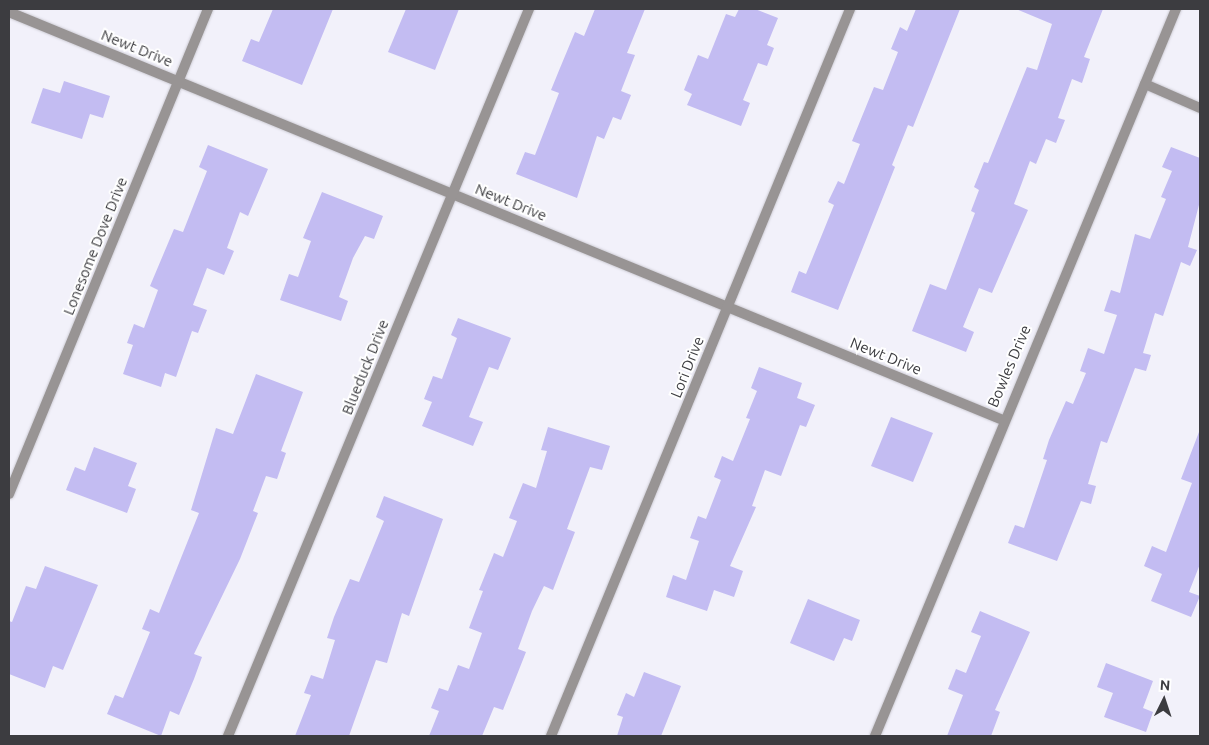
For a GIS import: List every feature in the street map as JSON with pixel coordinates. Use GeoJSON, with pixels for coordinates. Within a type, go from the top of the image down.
{"type":"FeatureCollection","features":[{"type":"Feature","properties":{"kind":"street","name":"Lonesome Dove Drive"},"geometry":{"type":"LineString","coordinates":[[9,494],[208,9]]}},
{"type":"Feature","properties":{"kind":"street","name":"Blueduck Drive"},"geometry":{"type":"LineString","coordinates":[[228,736],[529,9]]}},
{"type":"Feature","properties":{"kind":"street","name":"Lori Drive"},"geometry":{"type":"LineString","coordinates":[[551,736],[850,9]]}},
{"type":"Feature","properties":{"kind":"street","name":"Bowles Drive"},"geometry":{"type":"LineString","coordinates":[[875,736],[1003,420],[1176,9]]}},
{"type":"Feature","properties":{"kind":"street","name":"Newt Drive"},"geometry":{"type":"LineString","coordinates":[[9,12],[1003,420]]}},
{"type":"Feature","properties":{"kind":"street"},"geometry":{"type":"LineString","coordinates":[[1145,84],[1200,108]]}},
{"type":"Feature","properties":{"kind":"building"},"geometry":{"type":"Polygon","coordinates":[[[273,9],[333,9],[302,85],[242,61],[251,39],[259,42],[273,9]]]}},
{"type":"Feature","properties":{"kind":"building"},"geometry":{"type":"Polygon","coordinates":[[[406,9],[459,9],[435,70],[388,52],[406,9]]]}},
{"type":"Feature","properties":{"kind":"building"},"geometry":{"type":"Polygon","coordinates":[[[595,9],[645,9],[627,53],[635,55],[621,91],[631,95],[621,120],[613,117],[604,139],[597,136],[577,198],[516,174],[525,152],[535,155],[559,93],[551,90],[560,68],[575,32],[584,36],[595,9]]]}},
{"type":"Feature","properties":{"kind":"building"},"geometry":{"type":"Polygon","coordinates":[[[739,9],[755,9],[778,18],[767,45],[774,48],[767,66],[758,63],[743,100],[750,103],[741,126],[687,105],[692,94],[684,90],[698,55],[708,59],[726,14],[735,17],[739,9]]]}},
{"type":"Feature","properties":{"kind":"building"},"geometry":{"type":"Polygon","coordinates":[[[916,9],[960,9],[913,127],[908,125],[892,165],[895,167],[838,310],[791,292],[799,271],[806,274],[834,205],[828,202],[838,181],[844,184],[860,144],[852,141],[874,87],[883,90],[898,52],[891,49],[900,27],[907,31],[916,9]]]}},
{"type":"Feature","properties":{"kind":"building"},"geometry":{"type":"Polygon","coordinates":[[[1016,9],[1103,9],[1084,57],[1090,59],[1082,83],[1072,79],[1058,118],[1065,120],[1056,143],[1046,139],[1036,164],[1030,161],[1014,204],[1028,210],[992,293],[979,288],[963,327],[974,332],[966,352],[912,331],[930,284],[946,290],[975,213],[971,211],[979,190],[974,187],[984,162],[988,163],[1027,67],[1037,70],[1052,24],[1016,9]]]}},
{"type":"Feature","properties":{"kind":"building"},"geometry":{"type":"Polygon","coordinates":[[[64,81],[110,96],[103,118],[90,114],[82,139],[31,123],[43,88],[60,93],[64,81]]]}},
{"type":"Feature","properties":{"kind":"building"},"geometry":{"type":"Polygon","coordinates":[[[208,145],[268,169],[248,216],[240,212],[227,248],[234,251],[224,275],[207,268],[193,305],[207,310],[198,333],[192,331],[176,377],[165,373],[161,387],[123,374],[133,345],[127,343],[134,324],[144,328],[158,290],[150,286],[174,229],[183,232],[207,171],[199,167],[208,145]]]}},
{"type":"Feature","properties":{"kind":"building"},"geometry":{"type":"Polygon","coordinates":[[[1171,147],[1200,158],[1200,201],[1188,247],[1197,250],[1190,266],[1181,262],[1163,316],[1155,313],[1143,353],[1151,355],[1146,371],[1135,368],[1107,443],[1101,441],[1088,484],[1096,486],[1091,504],[1081,501],[1057,561],[1008,543],[1015,525],[1024,528],[1047,460],[1043,459],[1049,440],[1066,401],[1073,404],[1086,373],[1080,371],[1088,348],[1104,354],[1117,315],[1104,311],[1111,290],[1120,293],[1135,234],[1150,239],[1166,199],[1161,197],[1172,171],[1162,167],[1171,147]]]}},
{"type":"Feature","properties":{"kind":"building"},"geometry":{"type":"Polygon","coordinates":[[[322,192],[383,216],[374,239],[365,236],[353,258],[339,297],[348,301],[341,321],[280,300],[289,274],[298,277],[311,241],[303,238],[322,192]]]}},
{"type":"Feature","properties":{"kind":"building"},"geometry":{"type":"Polygon","coordinates":[[[458,318],[511,338],[498,370],[489,367],[469,417],[483,422],[473,446],[422,426],[432,402],[424,399],[433,376],[442,379],[457,338],[451,335],[458,318]]]}},
{"type":"Feature","properties":{"kind":"building"},"geometry":{"type":"Polygon","coordinates":[[[759,367],[802,383],[797,398],[815,405],[806,427],[800,425],[781,476],[765,470],[752,506],[756,507],[730,566],[743,571],[734,597],[714,590],[707,611],[666,597],[673,575],[686,580],[699,541],[690,538],[698,516],[706,519],[721,480],[714,477],[722,456],[733,461],[750,419],[746,418],[757,391],[751,388],[759,367]]]}},
{"type":"Feature","properties":{"kind":"building"},"geometry":{"type":"Polygon","coordinates":[[[256,374],[303,392],[281,451],[286,453],[277,479],[266,476],[253,511],[258,513],[240,559],[194,654],[202,657],[194,679],[179,715],[170,711],[161,736],[107,714],[115,695],[123,698],[150,632],[142,629],[150,609],[159,613],[199,513],[191,510],[216,428],[233,434],[256,374]]]}},
{"type":"Feature","properties":{"kind":"building"},"geometry":{"type":"Polygon","coordinates":[[[891,417],[933,433],[913,482],[871,466],[891,417]]]}},
{"type":"Feature","properties":{"kind":"building"},"geometry":{"type":"Polygon","coordinates":[[[548,427],[610,446],[602,470],[590,467],[567,529],[575,532],[553,590],[544,586],[532,611],[518,649],[526,652],[503,710],[494,707],[482,736],[429,736],[439,711],[431,708],[439,688],[448,691],[458,665],[469,669],[482,633],[469,628],[483,591],[479,590],[494,553],[503,557],[517,521],[509,518],[523,483],[536,488],[547,451],[541,450],[548,427]]]}},
{"type":"Feature","properties":{"kind":"building"},"geometry":{"type":"Polygon","coordinates":[[[1199,432],[1200,564],[1189,592],[1200,596],[1191,617],[1151,601],[1162,574],[1144,566],[1152,546],[1166,552],[1192,483],[1181,479],[1199,432]]]}},
{"type":"Feature","properties":{"kind":"building"},"geometry":{"type":"Polygon","coordinates":[[[94,447],[137,463],[128,486],[136,489],[127,513],[66,490],[75,467],[85,471],[94,447]]]}},
{"type":"Feature","properties":{"kind":"building"},"geometry":{"type":"Polygon","coordinates":[[[384,496],[443,519],[409,616],[402,613],[387,663],[376,660],[349,736],[295,736],[311,695],[304,693],[311,675],[323,679],[335,640],[327,638],[334,617],[350,579],[359,582],[384,521],[376,517],[384,496]]]}},
{"type":"Feature","properties":{"kind":"building"},"geometry":{"type":"Polygon","coordinates":[[[45,566],[98,585],[63,670],[53,666],[45,688],[9,674],[9,621],[12,622],[26,586],[36,589],[45,566]]]}},
{"type":"Feature","properties":{"kind":"building"},"geometry":{"type":"Polygon","coordinates":[[[808,599],[860,620],[852,641],[844,638],[834,661],[790,643],[808,599]]]}},
{"type":"Feature","properties":{"kind":"building"},"geometry":{"type":"Polygon","coordinates":[[[980,611],[1030,632],[995,710],[1000,712],[991,736],[947,736],[963,695],[948,689],[956,669],[966,673],[981,636],[971,632],[980,611]]]}},
{"type":"Feature","properties":{"kind":"building"},"geometry":{"type":"Polygon","coordinates":[[[1106,663],[1153,681],[1143,708],[1153,712],[1146,732],[1104,717],[1113,693],[1097,687],[1106,663]]]}},
{"type":"Feature","properties":{"kind":"building"},"geometry":{"type":"Polygon","coordinates":[[[644,672],[681,686],[661,736],[617,736],[623,717],[617,715],[626,693],[634,697],[644,672]]]}}]}
